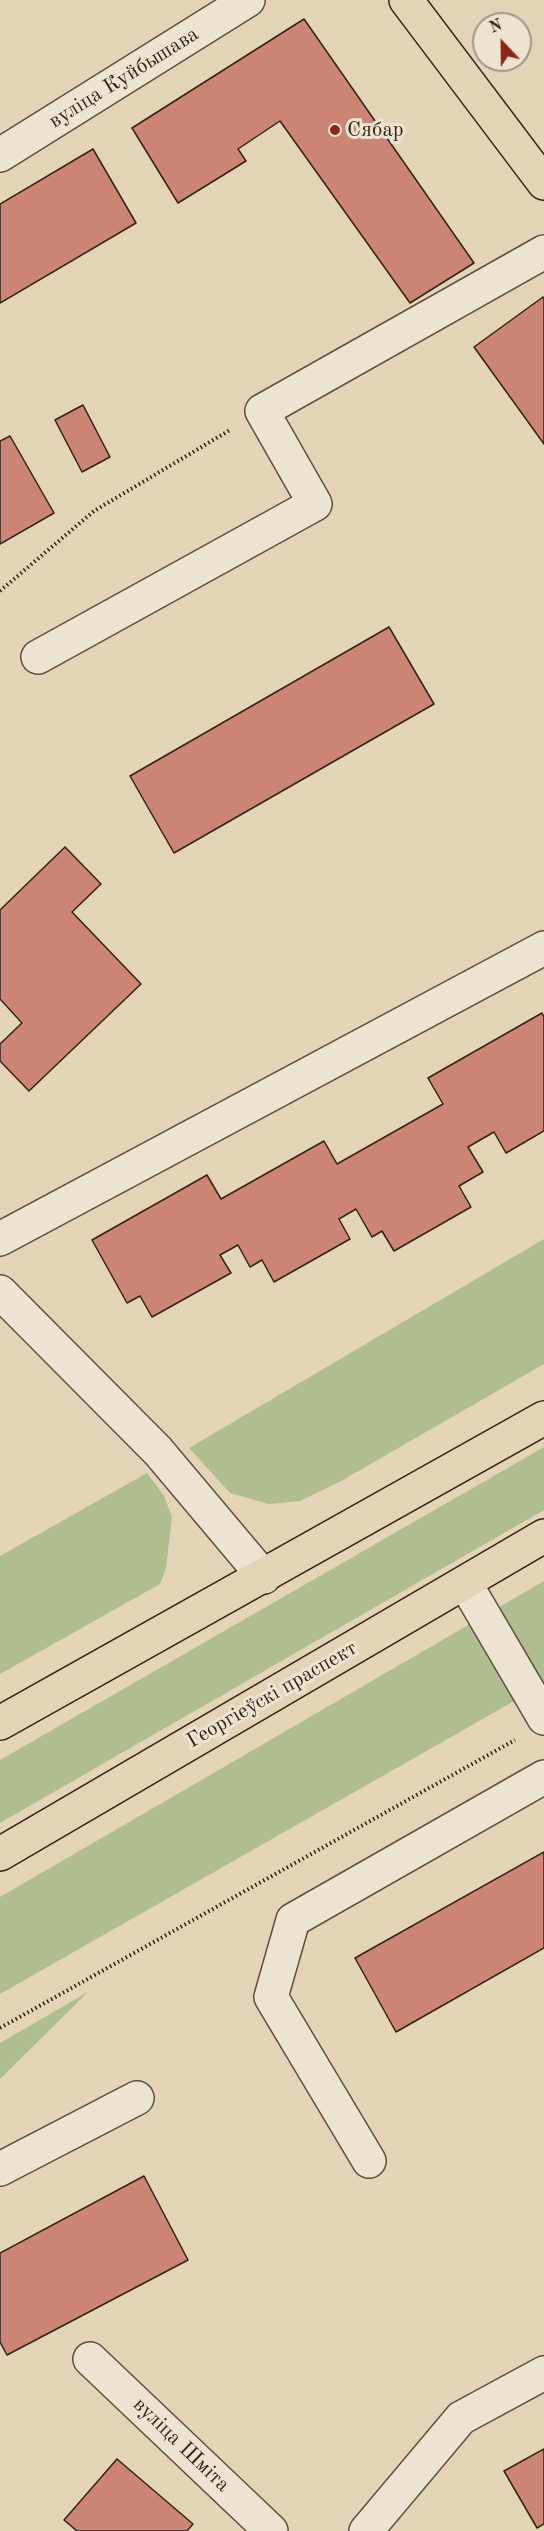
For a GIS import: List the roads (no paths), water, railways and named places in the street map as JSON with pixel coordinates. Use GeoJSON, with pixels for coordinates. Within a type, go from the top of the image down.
{"type":"FeatureCollection","features":[{"type":"Feature","properties":{"kind":"main road"},"geometry":{"type":"LineString","coordinates":[[406,0],[544,183]]}},
{"type":"Feature","properties":{"kind":"main road"},"geometry":{"type":"LineString","coordinates":[[0,1723],[544,1419]]}},
{"type":"Feature","properties":{"kind":"main road","name":"Георгіеўскі праспект"},"geometry":{"type":"LineString","coordinates":[[0,1854],[544,1536]]}},
{"type":"Feature","properties":{"kind":"street","name":"вуліца Куйбышава"},"geometry":{"type":"LineString","coordinates":[[0,155],[248,0]]}},
{"type":"Feature","properties":{"kind":"street"},"geometry":{"type":"LineString","coordinates":[[38,657],[315,504],[262,411],[544,252]]}},
{"type":"Feature","properties":{"kind":"street"},"geometry":{"type":"LineString","coordinates":[[0,1239],[544,948]]}},
{"type":"Feature","properties":{"kind":"street"},"geometry":{"type":"LineString","coordinates":[[0,1292],[158,1451],[264,1576]]}},
{"type":"Feature","properties":{"kind":"street"},"geometry":{"type":"LineString","coordinates":[[465,1583],[544,1718]]}},
{"type":"Feature","properties":{"kind":"street"},"geometry":{"type":"LineString","coordinates":[[369,2160],[272,1997],[293,1920],[544,1777]]}},
{"type":"Feature","properties":{"kind":"street"},"geometry":{"type":"LineString","coordinates":[[0,2169],[137,2098]]}},
{"type":"Feature","properties":{"kind":"street","name":"вуліца Шміта"},"geometry":{"type":"LineString","coordinates":[[90,2359],[272,2531]]}},
{"type":"Feature","properties":{"kind":"street"},"geometry":{"type":"LineString","coordinates":[[366,2531],[461,2418],[544,2373]]}},
{"type":"Feature","properties":{"kind":"place","name":"Сябар"},"geometry":{"type":"Point","coordinates":[335,130]}}]}
